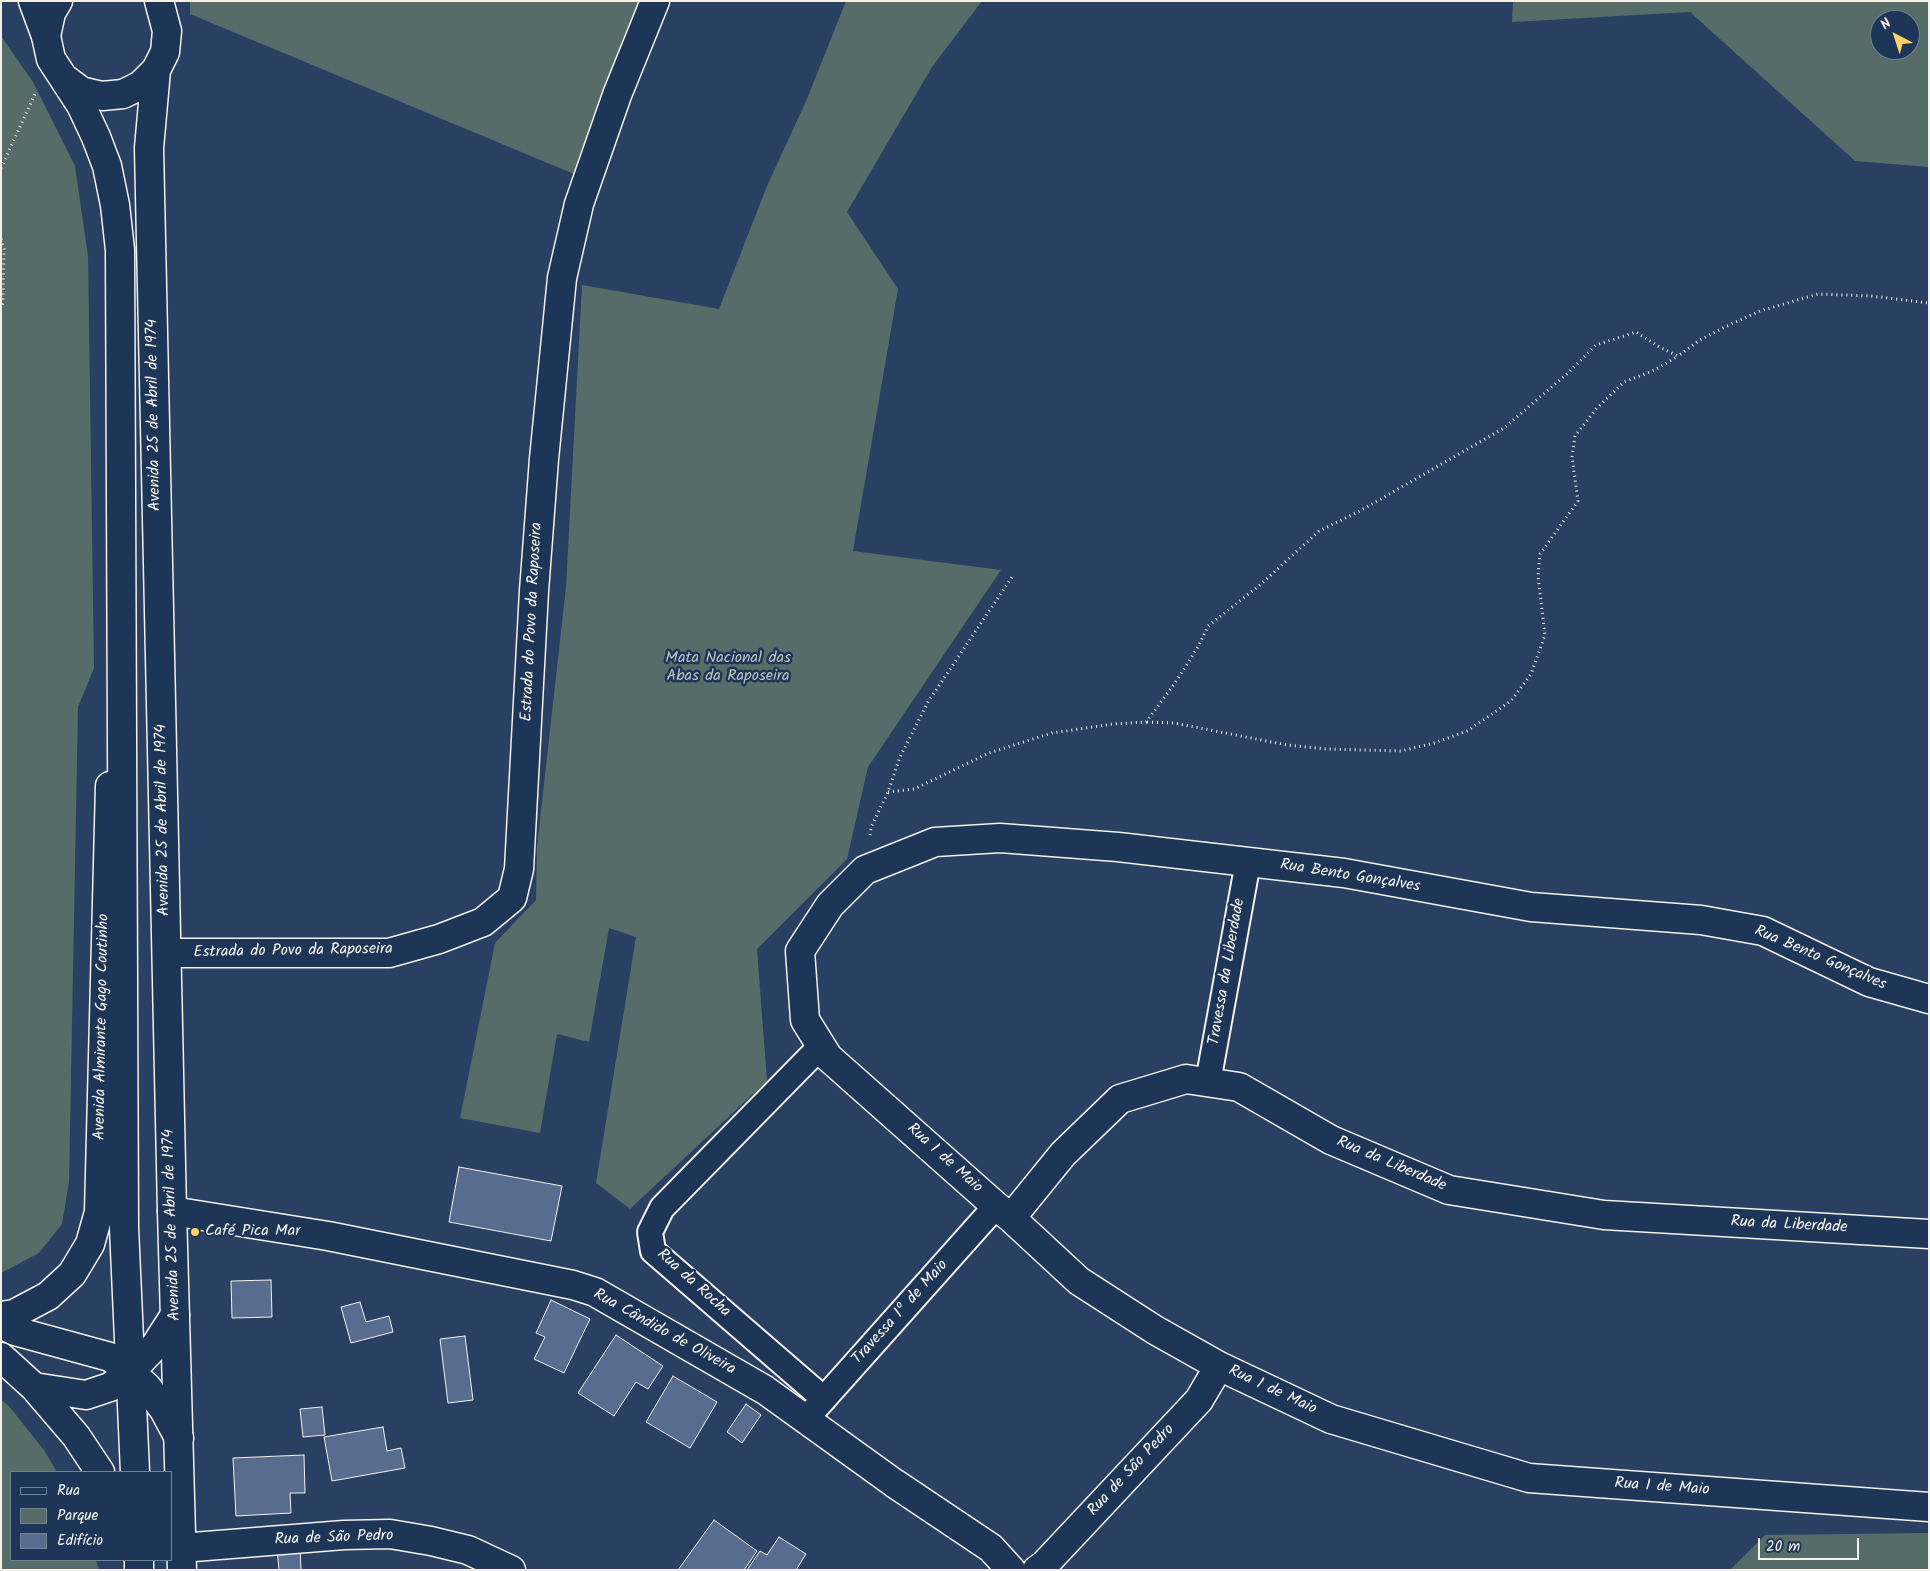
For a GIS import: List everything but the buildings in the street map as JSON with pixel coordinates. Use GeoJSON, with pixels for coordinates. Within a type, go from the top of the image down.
{"type":"FeatureCollection","features":[{"type":"Feature","properties":{"kind":"street"},"geometry":{"type":"LineString","coordinates":[[32,1],[54,58]]}},
{"type":"Feature","properties":{"kind":"street"},"geometry":{"type":"LineString","coordinates":[[54,58],[51,13],[58,1]]}},
{"type":"Feature","properties":{"kind":"street","name":"Estrada do Povo da Raposeira"},"geometry":{"type":"LineString","coordinates":[[166,953],[389,953],[439,939],[482,922],[512,898],[519,868],[535,582],[544,459],[562,278],[582,195],[616,95],[655,1]]}},
{"type":"Feature","properties":{"kind":"street","name":"Avenida 25 de Abril de 1974"},"geometry":{"type":"LineString","coordinates":[[54,58],[82,91],[102,96],[123,94],[141,85],[156,70],[165,52],[167,31],[159,4]]}},
{"type":"Feature","properties":{"kind":"street","name":"Avenida 25 de Abril de 1974"},"geometry":{"type":"LineString","coordinates":[[54,58],[81,104],[107,166],[115,205],[120,250],[124,1218],[135,1471]]}},
{"type":"Feature","properties":{"kind":"street","name":"Avenida 25 de Abril de 1974"},"geometry":{"type":"LineString","coordinates":[[156,70],[150,148],[166,953],[182,1559]]}},
{"type":"Feature","properties":{"kind":"street","name":"Avenida Almirante Gago Coutinho"},"geometry":{"type":"LineString","coordinates":[[1,1316],[14,1314],[48,1296],[72,1274],[90,1244],[98,1212],[111,740],[122,691]]}},
{"type":"Feature","properties":{"kind":"street","name":"Rua Bento Gonçalves"},"geometry":{"type":"LineString","coordinates":[[800,951],[830,906],[865,870],[935,842],[1000,838],[1118,847],[1344,873],[1531,907],[1701,920],[1763,931],[1869,982],[1929,999]]}},
{"type":"Feature","properties":{"kind":"street","name":"Travessa da Liberdade"},"geometry":{"type":"LineString","coordinates":[[1208,1082],[1248,862]]}},
{"type":"Feature","properties":{"kind":"street","name":"Rua 1 de Maio"},"geometry":{"type":"LineString","coordinates":[[800,951],[805,1020],[828,1057],[1079,1281],[1155,1330],[1219,1366],[1331,1419],[1530,1478],[1929,1507]]}},
{"type":"Feature","properties":{"kind":"street","name":"Rua da Rocha"},"geometry":{"type":"LineString","coordinates":[[821,1046],[662,1208],[650,1232],[653,1251],[824,1399]]}},
{"type":"Feature","properties":{"kind":"street","name":"Rua da Liberdade"},"geometry":{"type":"LineString","coordinates":[[1003,1212],[1120,1099],[1186,1079],[1239,1087],[1331,1140],[1448,1190],[1604,1215],[1929,1234]]}},
{"type":"Feature","properties":{"kind":"street","name":"Rua Cândido de Oliveira"},"geometry":{"type":"LineString","coordinates":[[172,1211],[328,1236],[595,1292],[765,1390],[894,1483],[991,1548],[1011,1570]]}},
{"type":"Feature","properties":{"kind":"street","name":"Travessa 1º de Maio"},"geometry":{"type":"LineString","coordinates":[[806,1419],[1003,1212]]}},
{"type":"Feature","properties":{"kind":"street"},"geometry":{"type":"LineString","coordinates":[[34,1387],[86,1395],[110,1387],[130,1372],[155,1346],[175,1315]]}},
{"type":"Feature","properties":{"kind":"street"},"geometry":{"type":"LineString","coordinates":[[1,1324],[16,1331],[110,1357],[147,1387],[164,1410],[180,1438]]}},
{"type":"Feature","properties":{"kind":"street"},"geometry":{"type":"LineString","coordinates":[[1,1357],[34,1387],[76,1436],[99,1471]]}},
{"type":"Feature","properties":{"kind":"street","name":"Rua de São Pedro"},"geometry":{"type":"LineString","coordinates":[[1051,1566],[1199,1400],[1219,1366]]}},
{"type":"Feature","properties":{"kind":"street","name":"Rua de São Pedro"},"geometry":{"type":"LineString","coordinates":[[182,1559],[344,1535],[390,1534],[431,1540],[468,1550],[511,1570]]}},
{"type":"Feature","properties":{"kind":"path"},"geometry":{"type":"LineString","coordinates":[[1,168],[54,58]]}},
{"type":"Feature","properties":{"kind":"path"},"geometry":{"type":"LineString","coordinates":[[1,239],[4,249],[3,303],[1,308]]}},
{"type":"Feature","properties":{"kind":"path"},"geometry":{"type":"LineString","coordinates":[[888,792],[914,789],[989,754],[1052,733],[1113,724],[1174,723],[1287,745],[1326,749],[1401,751],[1467,731],[1511,701],[1531,674],[1545,635],[1538,576],[1540,554],[1578,501],[1572,457],[1575,436],[1596,409],[1624,382],[1655,370],[1700,340],[1760,311],[1818,294],[1871,296],[1929,302]]}},
{"type":"Feature","properties":{"kind":"path"},"geometry":{"type":"LineString","coordinates":[[1146,722],[1175,683],[1198,647],[1208,626],[1260,585],[1320,531],[1360,511],[1504,428],[1568,373],[1596,345],[1636,332],[1678,356]]}},
{"type":"Feature","properties":{"kind":"path"},"geometry":{"type":"LineString","coordinates":[[865,870],[871,827],[888,792],[900,758],[928,702],[1012,577]]}},
{"type":"Feature","properties":{"kind":"green space"},"geometry":{"type":"Polygon","coordinates":[[[190,1],[639,1],[574,174],[190,14],[190,1]]]}},
{"type":"Feature","properties":{"kind":"green space","name":"Mata Nacional das Abas da Raposeira"},"geometry":{"type":"Polygon","coordinates":[[[846,1],[982,1],[932,67],[847,212],[898,289],[853,551],[1001,570],[868,767],[847,859],[757,949],[767,1081],[630,1209],[596,1183],[636,937],[609,928],[589,1042],[557,1034],[540,1133],[460,1118],[495,943],[536,900],[537,847],[566,587],[582,285],[719,309],[767,186],[807,99],[846,1]]]}},
{"type":"Feature","properties":{"kind":"green space"},"geometry":{"type":"Polygon","coordinates":[[[1513,1],[1929,1],[1929,167],[1855,161],[1690,12],[1512,22],[1513,1]]]}},
{"type":"Feature","properties":{"kind":"green space"},"geometry":{"type":"Polygon","coordinates":[[[1,36],[33,82],[75,166],[88,256],[94,668],[78,707],[69,1182],[62,1224],[39,1253],[1,1273],[1,36]]]}},
{"type":"Feature","properties":{"kind":"green space"},"geometry":{"type":"Polygon","coordinates":[[[1,1400],[8,1405],[44,1450],[56,1471],[10,1471],[10,1561],[96,1561],[99,1570],[1,1570],[1,1400]]]}},
{"type":"Feature","properties":{"kind":"green space"},"geometry":{"type":"Polygon","coordinates":[[[1929,1533],[1929,1570],[1730,1570],[1765,1535],[1929,1533]]]}},
{"type":"Feature","properties":{"kind":"place","name":"Café Pica Mar"},"geometry":{"type":"Point","coordinates":[195,1232]}}]}
